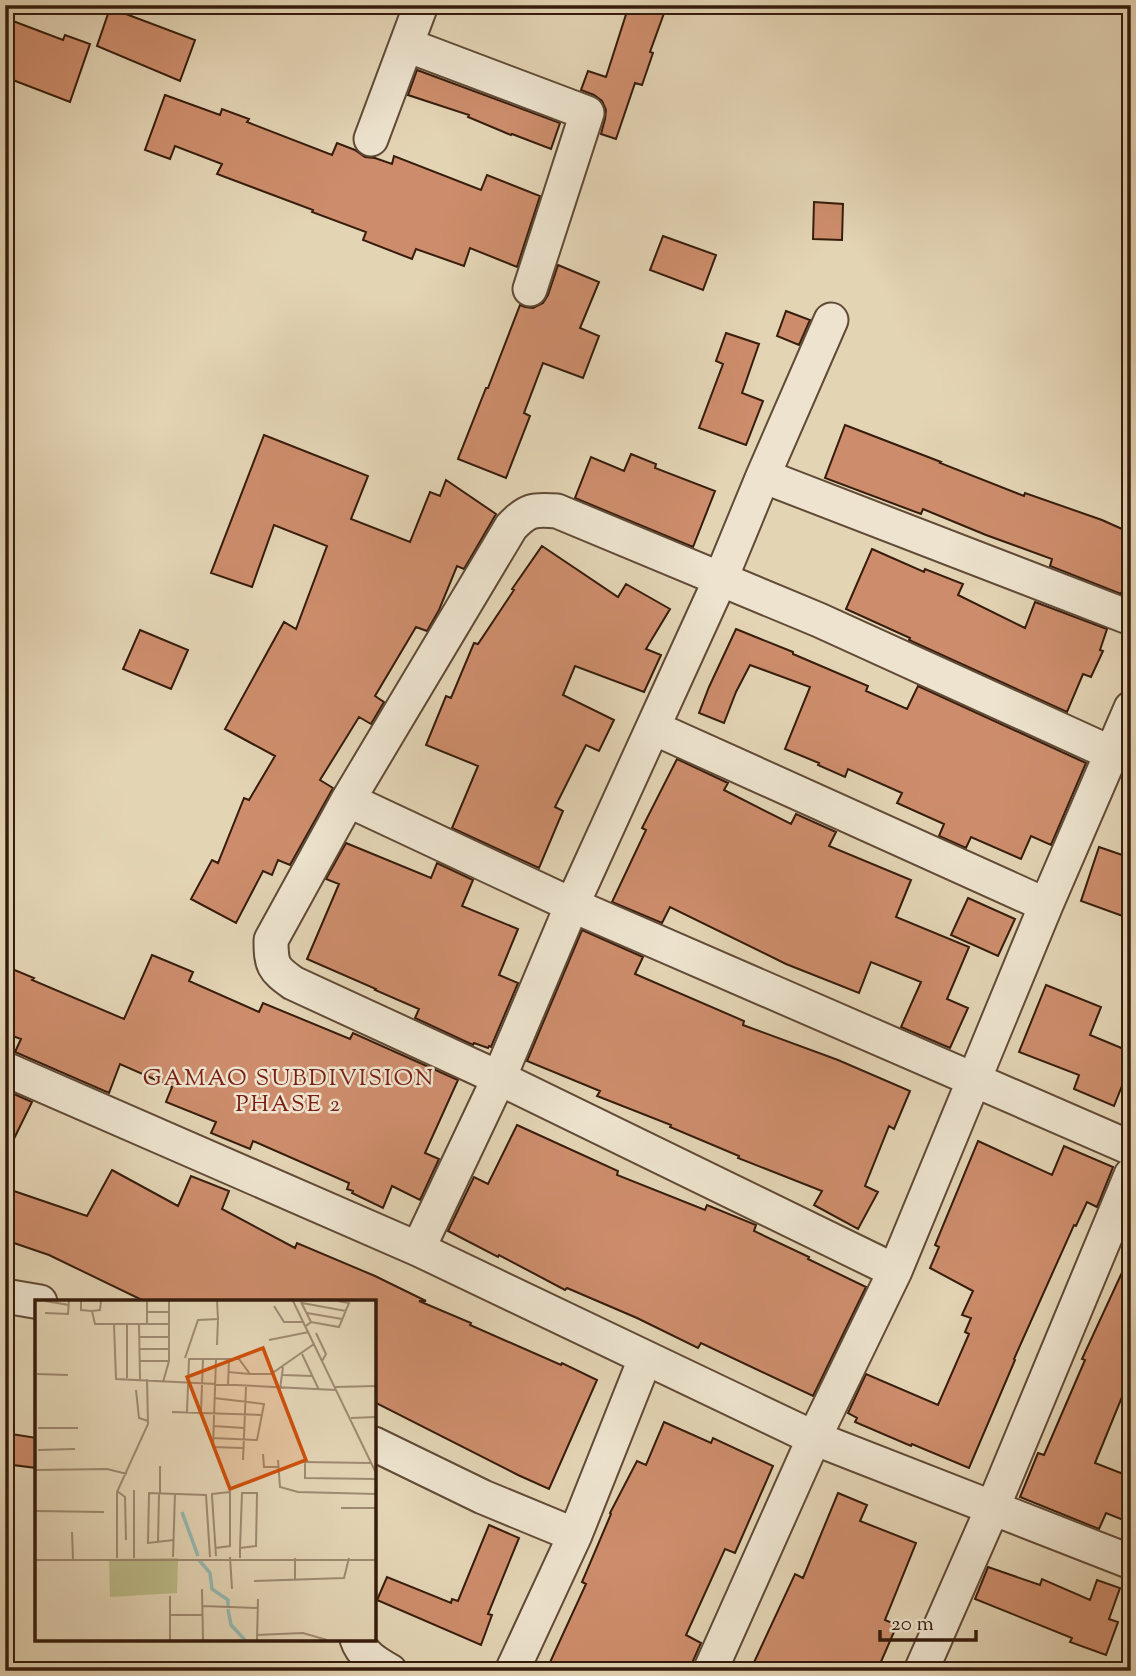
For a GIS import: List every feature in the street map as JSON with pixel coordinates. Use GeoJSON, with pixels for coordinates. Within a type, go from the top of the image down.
{"type":"FeatureCollection","features":[{"type":"Feature","properties":{"kind":"street"},"geometry":{"type":"LineString","coordinates":[[371,139],[421,5]]}},
{"type":"Feature","properties":{"kind":"street"},"geometry":{"type":"LineString","coordinates":[[407,45],[587,113],[530,289]]}},
{"type":"Feature","properties":{"kind":"street"},"geometry":{"type":"LineString","coordinates":[[418,1249],[499,1078],[572,905],[721,579],[831,320]]}},
{"type":"Feature","properties":{"kind":"street"},"geometry":{"type":"LineString","coordinates":[[763,477],[1131,618]]}},
{"type":"Feature","properties":{"kind":"street"},"geometry":{"type":"LineString","coordinates":[[895,1271],[499,1078],[293,983],[278,972],[271,959],[271,940],[348,800],[511,527],[522,515],[536,509],[557,511],[819,620],[1111,753]]}},
{"type":"Feature","properties":{"kind":"street"},"geometry":{"type":"LineString","coordinates":[[710,1671],[814,1438],[895,1271],[1046,905],[1131,708]]}},
{"type":"Feature","properties":{"kind":"street"},"geometry":{"type":"LineString","coordinates":[[654,728],[1046,905]]}},
{"type":"Feature","properties":{"kind":"street"},"geometry":{"type":"LineString","coordinates":[[348,800],[572,905],[1131,1148]]}},
{"type":"Feature","properties":{"kind":"street"},"geometry":{"type":"LineString","coordinates":[[5,1069],[418,1249],[814,1438],[1131,1562]]}},
{"type":"Feature","properties":{"kind":"street"},"geometry":{"type":"LineString","coordinates":[[921,1671],[993,1507],[1131,1175]]}},
{"type":"Feature","properties":{"kind":"street"},"geometry":{"type":"LineString","coordinates":[[5,1296],[35,1300]]}},
{"type":"Feature","properties":{"kind":"street"},"geometry":{"type":"LineString","coordinates":[[512,1671],[575,1535],[645,1359]]}},
{"type":"Feature","properties":{"kind":"street"},"geometry":{"type":"LineString","coordinates":[[376,1445],[483,1497],[575,1535]]}},
{"type":"Feature","properties":{"kind":"street"},"geometry":{"type":"LineString","coordinates":[[358,1641],[373,1661],[390,1671]]}},
{"type":"Feature","properties":{"kind":"building"},"geometry":{"type":"Polygon","coordinates":[[[629,5],[667,5],[650,52],[653,53],[642,85],[635,83],[616,139],[601,134],[606,110],[602,101],[581,90],[588,71],[606,77],[629,5]]]}},
{"type":"Feature","properties":{"kind":"building"},"geometry":{"type":"Polygon","coordinates":[[[110,8],[195,40],[180,81],[97,46],[110,8]]]}},
{"type":"Feature","properties":{"kind":"building"},"geometry":{"type":"Polygon","coordinates":[[[5,18],[63,40],[65,35],[90,44],[70,102],[5,77],[5,18]]]}},
{"type":"Feature","properties":{"kind":"building"},"geometry":{"type":"Polygon","coordinates":[[[417,70],[560,123],[551,149],[511,135],[468,117],[469,115],[408,95],[417,70]]]}},
{"type":"Feature","properties":{"kind":"building"},"geometry":{"type":"Polygon","coordinates":[[[165,95],[220,115],[222,109],[249,119],[247,122],[332,155],[337,143],[365,157],[392,164],[394,156],[481,190],[487,175],[540,196],[517,267],[470,248],[464,266],[416,249],[412,259],[363,240],[366,232],[217,174],[222,164],[175,146],[170,159],[145,150],[165,95]]]}},
{"type":"Feature","properties":{"kind":"building"},"geometry":{"type":"Polygon","coordinates":[[[814,202],[843,204],[842,240],[813,239],[814,202]]]}},
{"type":"Feature","properties":{"kind":"building"},"geometry":{"type":"Polygon","coordinates":[[[663,236],[716,255],[703,290],[650,270],[663,236]]]}},
{"type":"Feature","properties":{"kind":"building"},"geometry":{"type":"Polygon","coordinates":[[[558,265],[599,282],[580,328],[599,336],[583,378],[543,363],[524,413],[530,416],[506,478],[458,459],[520,305],[533,308],[543,303],[558,265]]]}},
{"type":"Feature","properties":{"kind":"building"},"geometry":{"type":"Polygon","coordinates":[[[786,311],[810,320],[799,345],[777,336],[786,311]]]}},
{"type":"Feature","properties":{"kind":"building"},"geometry":{"type":"Polygon","coordinates":[[[726,333],[759,344],[742,393],[763,401],[746,445],[699,428],[723,364],[716,361],[726,333]]]}},
{"type":"Feature","properties":{"kind":"building"},"geometry":{"type":"Polygon","coordinates":[[[845,425],[1024,496],[1025,493],[1131,533],[1131,589],[1124,586],[1121,594],[1050,566],[1052,559],[923,509],[921,514],[825,478],[845,425]]]}},
{"type":"Feature","properties":{"kind":"building"},"geometry":{"type":"Polygon","coordinates":[[[264,435],[368,476],[351,519],[410,542],[430,492],[440,496],[446,480],[496,514],[464,569],[457,566],[427,631],[416,627],[375,696],[384,702],[371,724],[359,717],[320,780],[333,788],[290,865],[278,860],[272,875],[263,871],[236,923],[191,899],[212,860],[218,863],[244,798],[249,800],[275,756],[225,729],[284,622],[296,629],[327,546],[274,525],[252,587],[211,573],[264,435]]]}},
{"type":"Feature","properties":{"kind":"building"},"geometry":{"type":"Polygon","coordinates":[[[631,454],[656,464],[655,468],[715,491],[693,547],[575,498],[591,457],[624,471],[631,454]]]}},
{"type":"Feature","properties":{"kind":"building"},"geometry":{"type":"Polygon","coordinates":[[[542,546],[618,597],[626,584],[670,609],[646,649],[661,655],[644,692],[575,666],[563,695],[614,720],[599,751],[586,745],[555,807],[563,811],[539,868],[452,828],[478,766],[426,745],[446,696],[451,698],[474,643],[478,644],[542,546]]]}},
{"type":"Feature","properties":{"kind":"building"},"geometry":{"type":"Polygon","coordinates":[[[872,549],[924,572],[925,569],[963,584],[958,595],[1025,628],[1035,602],[1107,629],[1100,650],[1103,651],[1091,677],[1083,674],[1067,712],[846,609],[872,549]]]}},
{"type":"Feature","properties":{"kind":"building"},"geometry":{"type":"Polygon","coordinates":[[[736,629],[868,686],[866,691],[907,709],[918,686],[1086,763],[1051,845],[1031,836],[1021,859],[971,837],[966,848],[939,836],[944,824],[897,803],[902,793],[848,769],[845,777],[785,749],[810,687],[750,665],[724,723],[699,713],[736,629]]]}},
{"type":"Feature","properties":{"kind":"building"},"geometry":{"type":"Polygon","coordinates":[[[140,630],[188,650],[171,689],[123,669],[140,630]]]}},
{"type":"Feature","properties":{"kind":"building"},"geometry":{"type":"Polygon","coordinates":[[[677,759],[728,783],[724,790],[791,824],[796,814],[836,832],[829,846],[911,880],[896,917],[969,947],[947,999],[968,1008],[950,1048],[901,1027],[921,982],[871,962],[859,993],[786,964],[670,907],[662,923],[612,902],[646,830],[642,828],[677,759]]]}},
{"type":"Feature","properties":{"kind":"building"},"geometry":{"type":"Polygon","coordinates":[[[346,843],[431,878],[437,863],[473,880],[462,906],[518,929],[499,975],[518,983],[491,1047],[473,1045],[415,1018],[419,1009],[307,959],[339,884],[326,879],[346,843]]]}},
{"type":"Feature","properties":{"kind":"building"},"geometry":{"type":"Polygon","coordinates":[[[1099,847],[1131,858],[1131,919],[1081,901],[1099,847]]]}},
{"type":"Feature","properties":{"kind":"building"},"geometry":{"type":"Polygon","coordinates":[[[968,898],[1015,919],[998,956],[951,935],[968,898]]]}},
{"type":"Feature","properties":{"kind":"building"},"geometry":{"type":"Polygon","coordinates":[[[582,930],[643,957],[635,974],[744,1021],[743,1025],[838,1060],[910,1091],[894,1129],[889,1126],[865,1186],[878,1192],[858,1229],[814,1205],[822,1191],[738,1158],[739,1156],[670,1127],[671,1125],[597,1096],[600,1091],[527,1061],[582,930]]]}},
{"type":"Feature","properties":{"kind":"building"},"geometry":{"type":"Polygon","coordinates":[[[152,955],[193,972],[189,981],[259,1012],[263,1003],[350,1039],[353,1033],[458,1080],[425,1153],[439,1159],[420,1200],[392,1186],[383,1208],[352,1193],[353,1191],[347,1189],[349,1183],[253,1141],[250,1149],[211,1133],[216,1122],[166,1102],[172,1087],[120,1064],[109,1093],[15,1052],[21,1039],[10,1035],[5,1045],[5,966],[124,1019],[152,955]]]}},
{"type":"Feature","properties":{"kind":"building"},"geometry":{"type":"Polygon","coordinates":[[[1046,985],[1101,1007],[1090,1035],[1131,1052],[1131,1063],[1114,1106],[1074,1089],[1079,1075],[1019,1052],[1046,985]]]}},
{"type":"Feature","properties":{"kind":"building"},"geometry":{"type":"Polygon","coordinates":[[[5,1090],[32,1102],[5,1157],[5,1090]]]}},
{"type":"Feature","properties":{"kind":"building"},"geometry":{"type":"Polygon","coordinates":[[[517,1125],[618,1171],[617,1175],[705,1210],[707,1205],[756,1225],[754,1231],[866,1287],[813,1396],[701,1343],[698,1348],[637,1318],[567,1288],[565,1290],[448,1231],[474,1177],[488,1184],[517,1125]]]}},
{"type":"Feature","properties":{"kind":"building"},"geometry":{"type":"Polygon","coordinates":[[[978,1141],[1052,1175],[1064,1146],[1113,1167],[1097,1207],[1087,1202],[1076,1226],[1074,1225],[969,1468],[855,1422],[857,1418],[848,1413],[866,1374],[938,1405],[969,1334],[965,1332],[971,1318],[962,1315],[973,1291],[930,1268],[939,1247],[935,1245],[978,1141]]]}},
{"type":"Feature","properties":{"kind":"building"},"geometry":{"type":"Polygon","coordinates":[[[112,1170],[178,1206],[191,1176],[229,1191],[222,1209],[295,1248],[297,1243],[375,1276],[426,1301],[419,1301],[471,1323],[470,1325],[597,1380],[549,1489],[376,1403],[376,1300],[142,1300],[49,1255],[5,1240],[5,1188],[87,1216],[112,1170]]]}},
{"type":"Feature","properties":{"kind":"building"},"geometry":{"type":"Polygon","coordinates":[[[1131,1253],[1131,1375],[1095,1463],[1131,1477],[1131,1523],[1106,1513],[1099,1529],[1020,1497],[1038,1453],[1044,1455],[1085,1360],[1082,1359],[1131,1253]]]}},
{"type":"Feature","properties":{"kind":"building"},"geometry":{"type":"Polygon","coordinates":[[[664,1422],[711,1443],[713,1438],[773,1466],[735,1553],[725,1549],[686,1635],[701,1643],[691,1671],[546,1671],[586,1584],[582,1582],[610,1513],[637,1461],[646,1465],[664,1422]]]}},
{"type":"Feature","properties":{"kind":"building"},"geometry":{"type":"Polygon","coordinates":[[[5,1433],[35,1438],[35,1468],[5,1464],[5,1433]]]}},
{"type":"Feature","properties":{"kind":"building"},"geometry":{"type":"Polygon","coordinates":[[[838,1493],[867,1505],[860,1521],[916,1543],[885,1620],[897,1625],[877,1671],[750,1671],[795,1574],[803,1578],[838,1493]]]}},
{"type":"Feature","properties":{"kind":"building"},"geometry":{"type":"Polygon","coordinates":[[[489,1525],[519,1538],[488,1614],[492,1615],[481,1645],[377,1600],[387,1577],[451,1603],[452,1599],[458,1601],[489,1525]]]}},
{"type":"Feature","properties":{"kind":"building"},"geometry":{"type":"Polygon","coordinates":[[[988,1567],[1040,1585],[1042,1579],[1090,1600],[1097,1580],[1120,1588],[1109,1619],[1118,1622],[1106,1655],[1070,1642],[1072,1638],[975,1599],[988,1567]]]}},
{"type":"Feature","properties":{"kind":"district","name":"GAMAO SUBDIVISION PHASE 2"},"geometry":{"type":"Point","coordinates":[289,1090]}}]}
